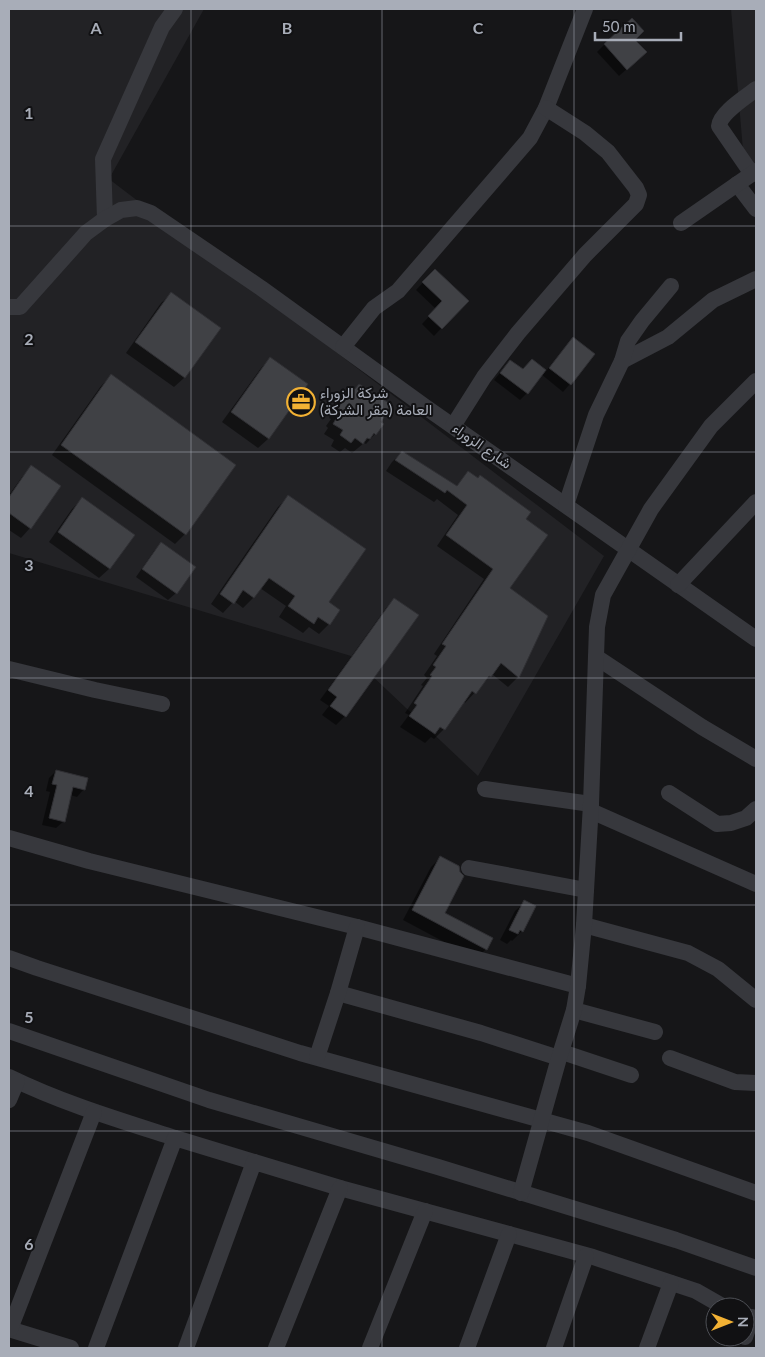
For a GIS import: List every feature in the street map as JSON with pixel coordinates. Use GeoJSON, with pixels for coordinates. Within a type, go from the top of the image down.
{"type":"FeatureCollection","features":[{"type":"Feature","properties":{"kind":"street"},"geometry":{"type":"LineString","coordinates":[[105,219],[103,160],[162,27],[175,9]]}},
{"type":"Feature","properties":{"kind":"street"},"geometry":{"type":"LineString","coordinates":[[343,347],[374,308],[398,291],[530,138],[546,108],[584,9]]}},
{"type":"Feature","properties":{"kind":"street"},"geometry":{"type":"LineString","coordinates":[[682,223],[754,172],[719,126],[719,121],[724,114],[756,89]]}},
{"type":"Feature","properties":{"kind":"street"},"geometry":{"type":"LineString","coordinates":[[453,426],[484,377],[518,333],[585,255],[636,204],[639,196],[636,188],[608,152],[585,133],[546,108]]}},
{"type":"Feature","properties":{"kind":"street"},"geometry":{"type":"LineString","coordinates":[[737,184],[756,210]]}},
{"type":"Feature","properties":{"kind":"street","name":"شارع الزوراء"},"geometry":{"type":"LineString","coordinates":[[9,321],[14,307],[86,233],[121,210],[137,208],[151,213],[262,288],[453,426],[756,639]]}},
{"type":"Feature","properties":{"kind":"street"},"geometry":{"type":"LineString","coordinates":[[622,361],[668,337],[713,300],[756,279]]}},
{"type":"Feature","properties":{"kind":"street"},"geometry":{"type":"LineString","coordinates":[[566,505],[596,415],[622,361],[628,341],[671,286]]}},
{"type":"Feature","properties":{"kind":"street"},"geometry":{"type":"LineString","coordinates":[[521,1192],[574,1010],[578,986],[591,807],[597,627],[603,595],[651,509],[711,426],[756,381]]}},
{"type":"Feature","properties":{"kind":"street"},"geometry":{"type":"LineString","coordinates":[[678,585],[756,502]]}},
{"type":"Feature","properties":{"kind":"street"},"geometry":{"type":"LineString","coordinates":[[596,658],[694,722],[756,759]]}},
{"type":"Feature","properties":{"kind":"street"},"geometry":{"type":"LineString","coordinates":[[9,669],[162,704]]}},
{"type":"Feature","properties":{"kind":"street"},"geometry":{"type":"LineString","coordinates":[[485,789],[591,807],[756,884]]}},
{"type":"Feature","properties":{"kind":"street"},"geometry":{"type":"LineString","coordinates":[[668,793],[717,824],[731,823],[746,818],[756,809]]}},
{"type":"Feature","properties":{"kind":"street"},"geometry":{"type":"LineString","coordinates":[[9,838],[89,861],[357,927],[578,986]]}},
{"type":"Feature","properties":{"kind":"street"},"geometry":{"type":"LineString","coordinates":[[469,868],[586,890]]}},
{"type":"Feature","properties":{"kind":"street"},"geometry":{"type":"LineString","coordinates":[[584,924],[688,953],[718,970],[756,1000]]}},
{"type":"Feature","properties":{"kind":"street"},"geometry":{"type":"LineString","coordinates":[[317,1057],[357,927]]}},
{"type":"Feature","properties":{"kind":"street"},"geometry":{"type":"LineString","coordinates":[[9,958],[317,1057],[588,1133],[756,1193]]}},
{"type":"Feature","properties":{"kind":"street"},"geometry":{"type":"LineString","coordinates":[[338,993],[631,1075]]}},
{"type":"Feature","properties":{"kind":"street"},"geometry":{"type":"LineString","coordinates":[[574,1010],[655,1032]]}},
{"type":"Feature","properties":{"kind":"street"},"geometry":{"type":"LineString","coordinates":[[9,1031],[209,1100],[521,1192],[676,1240],[756,1268]]}},
{"type":"Feature","properties":{"kind":"street"},"geometry":{"type":"LineString","coordinates":[[670,1058],[735,1082],[756,1083]]}},
{"type":"Feature","properties":{"kind":"street"},"geometry":{"type":"LineString","coordinates":[[9,1100],[13,1079],[30,1088],[94,1112],[175,1138],[340,1188],[586,1256],[696,1291],[706,1297]]}},
{"type":"Feature","properties":{"kind":"street"},"geometry":{"type":"LineString","coordinates":[[71,1348],[9,1329],[94,1112]]}},
{"type":"Feature","properties":{"kind":"street"},"geometry":{"type":"LineString","coordinates":[[96,1348],[175,1138]]}},
{"type":"Feature","properties":{"kind":"street"},"geometry":{"type":"LineString","coordinates":[[186,1348],[254,1162]]}},
{"type":"Feature","properties":{"kind":"street"},"geometry":{"type":"LineString","coordinates":[[276,1348],[340,1188]]}},
{"type":"Feature","properties":{"kind":"street"},"geometry":{"type":"LineString","coordinates":[[370,1348],[425,1211]]}},
{"type":"Feature","properties":{"kind":"street"},"geometry":{"type":"LineString","coordinates":[[466,1348],[509,1234]]}},
{"type":"Feature","properties":{"kind":"street"},"geometry":{"type":"LineString","coordinates":[[554,1348],[586,1256]]}},
{"type":"Feature","properties":{"kind":"street"},"geometry":{"type":"LineString","coordinates":[[647,1348],[671,1283]]}},
{"type":"Feature","properties":{"kind":"shaded area"},"geometry":{"type":"Polygon","coordinates":[[[9,9],[204,9],[109,179],[604,556],[478,776],[351,656],[9,553],[9,9]]]}},
{"type":"Feature","properties":{"kind":"shaded area"},"geometry":{"type":"Polygon","coordinates":[[[731,9],[756,9],[756,170],[744,162],[731,9]]]}},
{"type":"Feature","properties":{"kind":"building"},"geometry":{"type":"Polygon","coordinates":[[[632,18],[644,31],[635,40],[647,52],[627,70],[604,44],[632,18]]]}},
{"type":"Feature","properties":{"kind":"building"},"geometry":{"type":"Polygon","coordinates":[[[435,269],[469,301],[442,329],[428,316],[442,301],[422,282],[435,269]]]}},
{"type":"Feature","properties":{"kind":"building"},"geometry":{"type":"Polygon","coordinates":[[[171,292],[221,328],[185,378],[135,342],[171,292]]]}},
{"type":"Feature","properties":{"kind":"building"},"geometry":{"type":"Polygon","coordinates":[[[573,337],[595,354],[571,385],[549,368],[573,337]]]}},
{"type":"Feature","properties":{"kind":"building"},"geometry":{"type":"Polygon","coordinates":[[[270,357],[308,384],[269,439],[231,412],[270,357]]]}},
{"type":"Feature","properties":{"kind":"building"},"geometry":{"type":"Polygon","coordinates":[[[532,359],[546,370],[528,394],[500,373],[510,360],[523,369],[532,359]]]}},
{"type":"Feature","properties":{"kind":"building"},"geometry":{"type":"Polygon","coordinates":[[[111,374],[236,465],[186,535],[61,445],[111,374]]]}},
{"type":"Feature","properties":{"kind":"building"},"geometry":{"type":"Polygon","coordinates":[[[359,384],[392,405],[381,422],[384,424],[376,435],[374,433],[363,444],[355,438],[351,443],[340,435],[343,430],[333,424],[337,417],[335,416],[340,409],[338,408],[353,388],[355,389],[359,384]]]}},
{"type":"Feature","properties":{"kind":"building"},"geometry":{"type":"Polygon","coordinates":[[[402,451],[457,486],[468,471],[478,478],[480,475],[531,512],[526,519],[548,535],[510,588],[548,616],[519,678],[501,663],[476,694],[472,691],[445,730],[440,727],[435,734],[409,716],[417,705],[414,703],[432,676],[430,675],[436,667],[433,665],[446,646],[442,644],[493,569],[446,535],[467,505],[447,490],[445,493],[395,460],[402,451]]]}},
{"type":"Feature","properties":{"kind":"building"},"geometry":{"type":"Polygon","coordinates":[[[31,465],[61,486],[31,529],[9,513],[9,497],[31,465]]]}},
{"type":"Feature","properties":{"kind":"building"},"geometry":{"type":"Polygon","coordinates":[[[288,495],[366,549],[329,602],[340,610],[330,625],[318,617],[314,624],[288,606],[295,596],[269,578],[254,598],[243,590],[234,604],[220,594],[288,495]]]}},
{"type":"Feature","properties":{"kind":"building"},"geometry":{"type":"Polygon","coordinates":[[[82,497],[135,535],[110,569],[58,532],[82,497]]]}},
{"type":"Feature","properties":{"kind":"building"},"geometry":{"type":"Polygon","coordinates":[[[161,542],[196,567],[177,594],[142,569],[161,542]]]}},
{"type":"Feature","properties":{"kind":"building"},"geometry":{"type":"Polygon","coordinates":[[[394,598],[419,615],[346,717],[330,706],[337,697],[328,690],[394,598]]]}},
{"type":"Feature","properties":{"kind":"building"},"geometry":{"type":"Polygon","coordinates":[[[56,770],[88,778],[85,790],[73,787],[65,822],[49,818],[57,785],[52,784],[56,770]]]}},
{"type":"Feature","properties":{"kind":"building"},"geometry":{"type":"Polygon","coordinates":[[[440,856],[459,866],[460,872],[464,876],[445,913],[493,938],[487,950],[412,910],[440,856]]]}},
{"type":"Feature","properties":{"kind":"building"},"geometry":{"type":"Polygon","coordinates":[[[524,900],[536,906],[523,932],[520,930],[518,934],[509,930],[524,900]]]}},
{"type":"Feature","properties":{"kind":"place","name":"شركة الزوراء العامة (مقر الشركة)"},"geometry":{"type":"Point","coordinates":[301,402]}}]}
